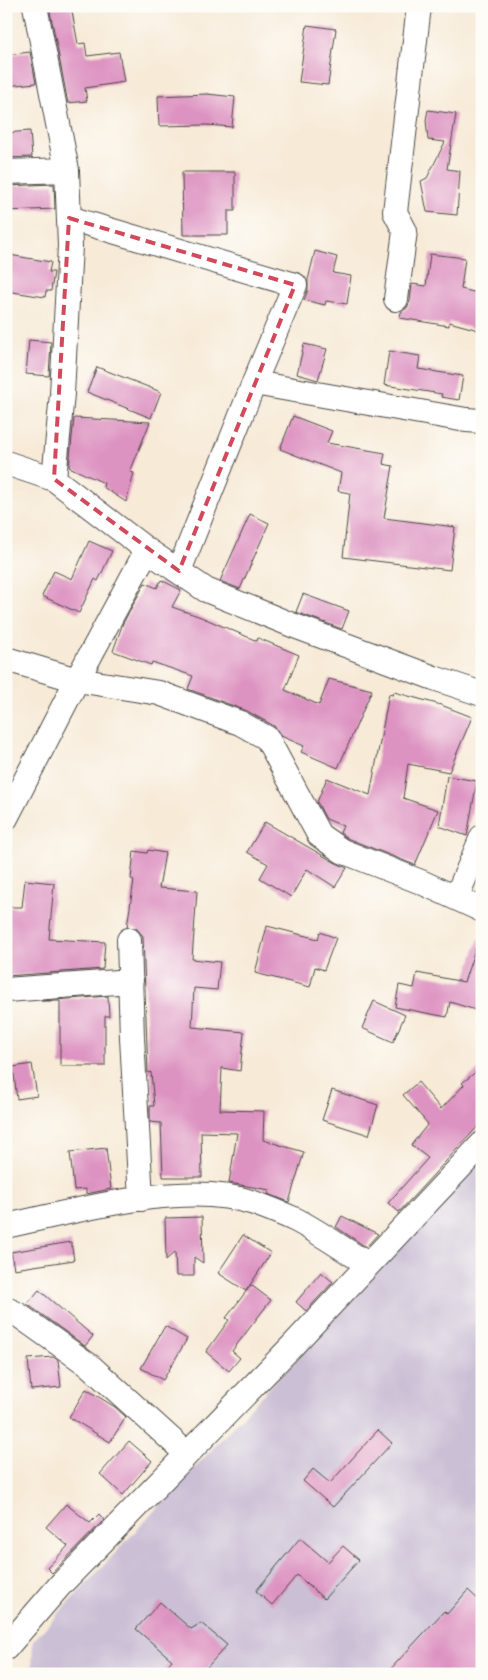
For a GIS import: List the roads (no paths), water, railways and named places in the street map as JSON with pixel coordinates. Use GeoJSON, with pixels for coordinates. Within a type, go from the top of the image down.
{"type":"FeatureCollection","features":[{"type":"Feature","properties":{"kind":"street"},"geometry":{"type":"LineString","coordinates":[[35,6],[66,170],[69,218],[70,246],[62,394],[54,479]]}},
{"type":"Feature","properties":{"kind":"street"},"geometry":{"type":"LineString","coordinates":[[396,300],[404,231],[395,212],[419,6]]}},
{"type":"Feature","properties":{"kind":"street"},"geometry":{"type":"LineString","coordinates":[[6,172],[66,170]]}},
{"type":"Feature","properties":{"kind":"street"},"geometry":{"type":"LineString","coordinates":[[69,218],[295,285],[254,382],[179,571]]}},
{"type":"Feature","properties":{"kind":"street"},"geometry":{"type":"LineString","coordinates":[[254,382],[466,420],[482,421]]}},
{"type":"Feature","properties":{"kind":"street"},"geometry":{"type":"LineString","coordinates":[[6,463],[54,479],[148,550],[206,590],[434,678],[482,694]]}},
{"type":"Feature","properties":{"kind":"street"},"geometry":{"type":"LineString","coordinates":[[6,818],[77,680],[148,550]]}},
{"type":"Feature","properties":{"kind":"street"},"geometry":{"type":"LineString","coordinates":[[6,659],[77,680],[160,693],[240,723],[267,738],[319,835],[342,851],[421,882],[482,910]]}},
{"type":"Feature","properties":{"kind":"street"},"geometry":{"type":"LineString","coordinates":[[456,898],[482,837]]}},
{"type":"Feature","properties":{"kind":"street"},"geometry":{"type":"LineString","coordinates":[[129,940],[141,1199]]}},
{"type":"Feature","properties":{"kind":"street"},"geometry":{"type":"LineString","coordinates":[[6,990],[130,981]]}},
{"type":"Feature","properties":{"kind":"street"},"geometry":{"type":"LineString","coordinates":[[6,1648],[61,1584],[286,1352],[482,1144]]}},
{"type":"Feature","properties":{"kind":"street"},"geometry":{"type":"LineString","coordinates":[[6,1226],[141,1199],[186,1194],[233,1198],[253,1202],[297,1220],[368,1264]]}},
{"type":"Feature","properties":{"kind":"street"},"geometry":{"type":"LineString","coordinates":[[6,1309],[17,1314],[90,1366],[187,1454]]}}]}
